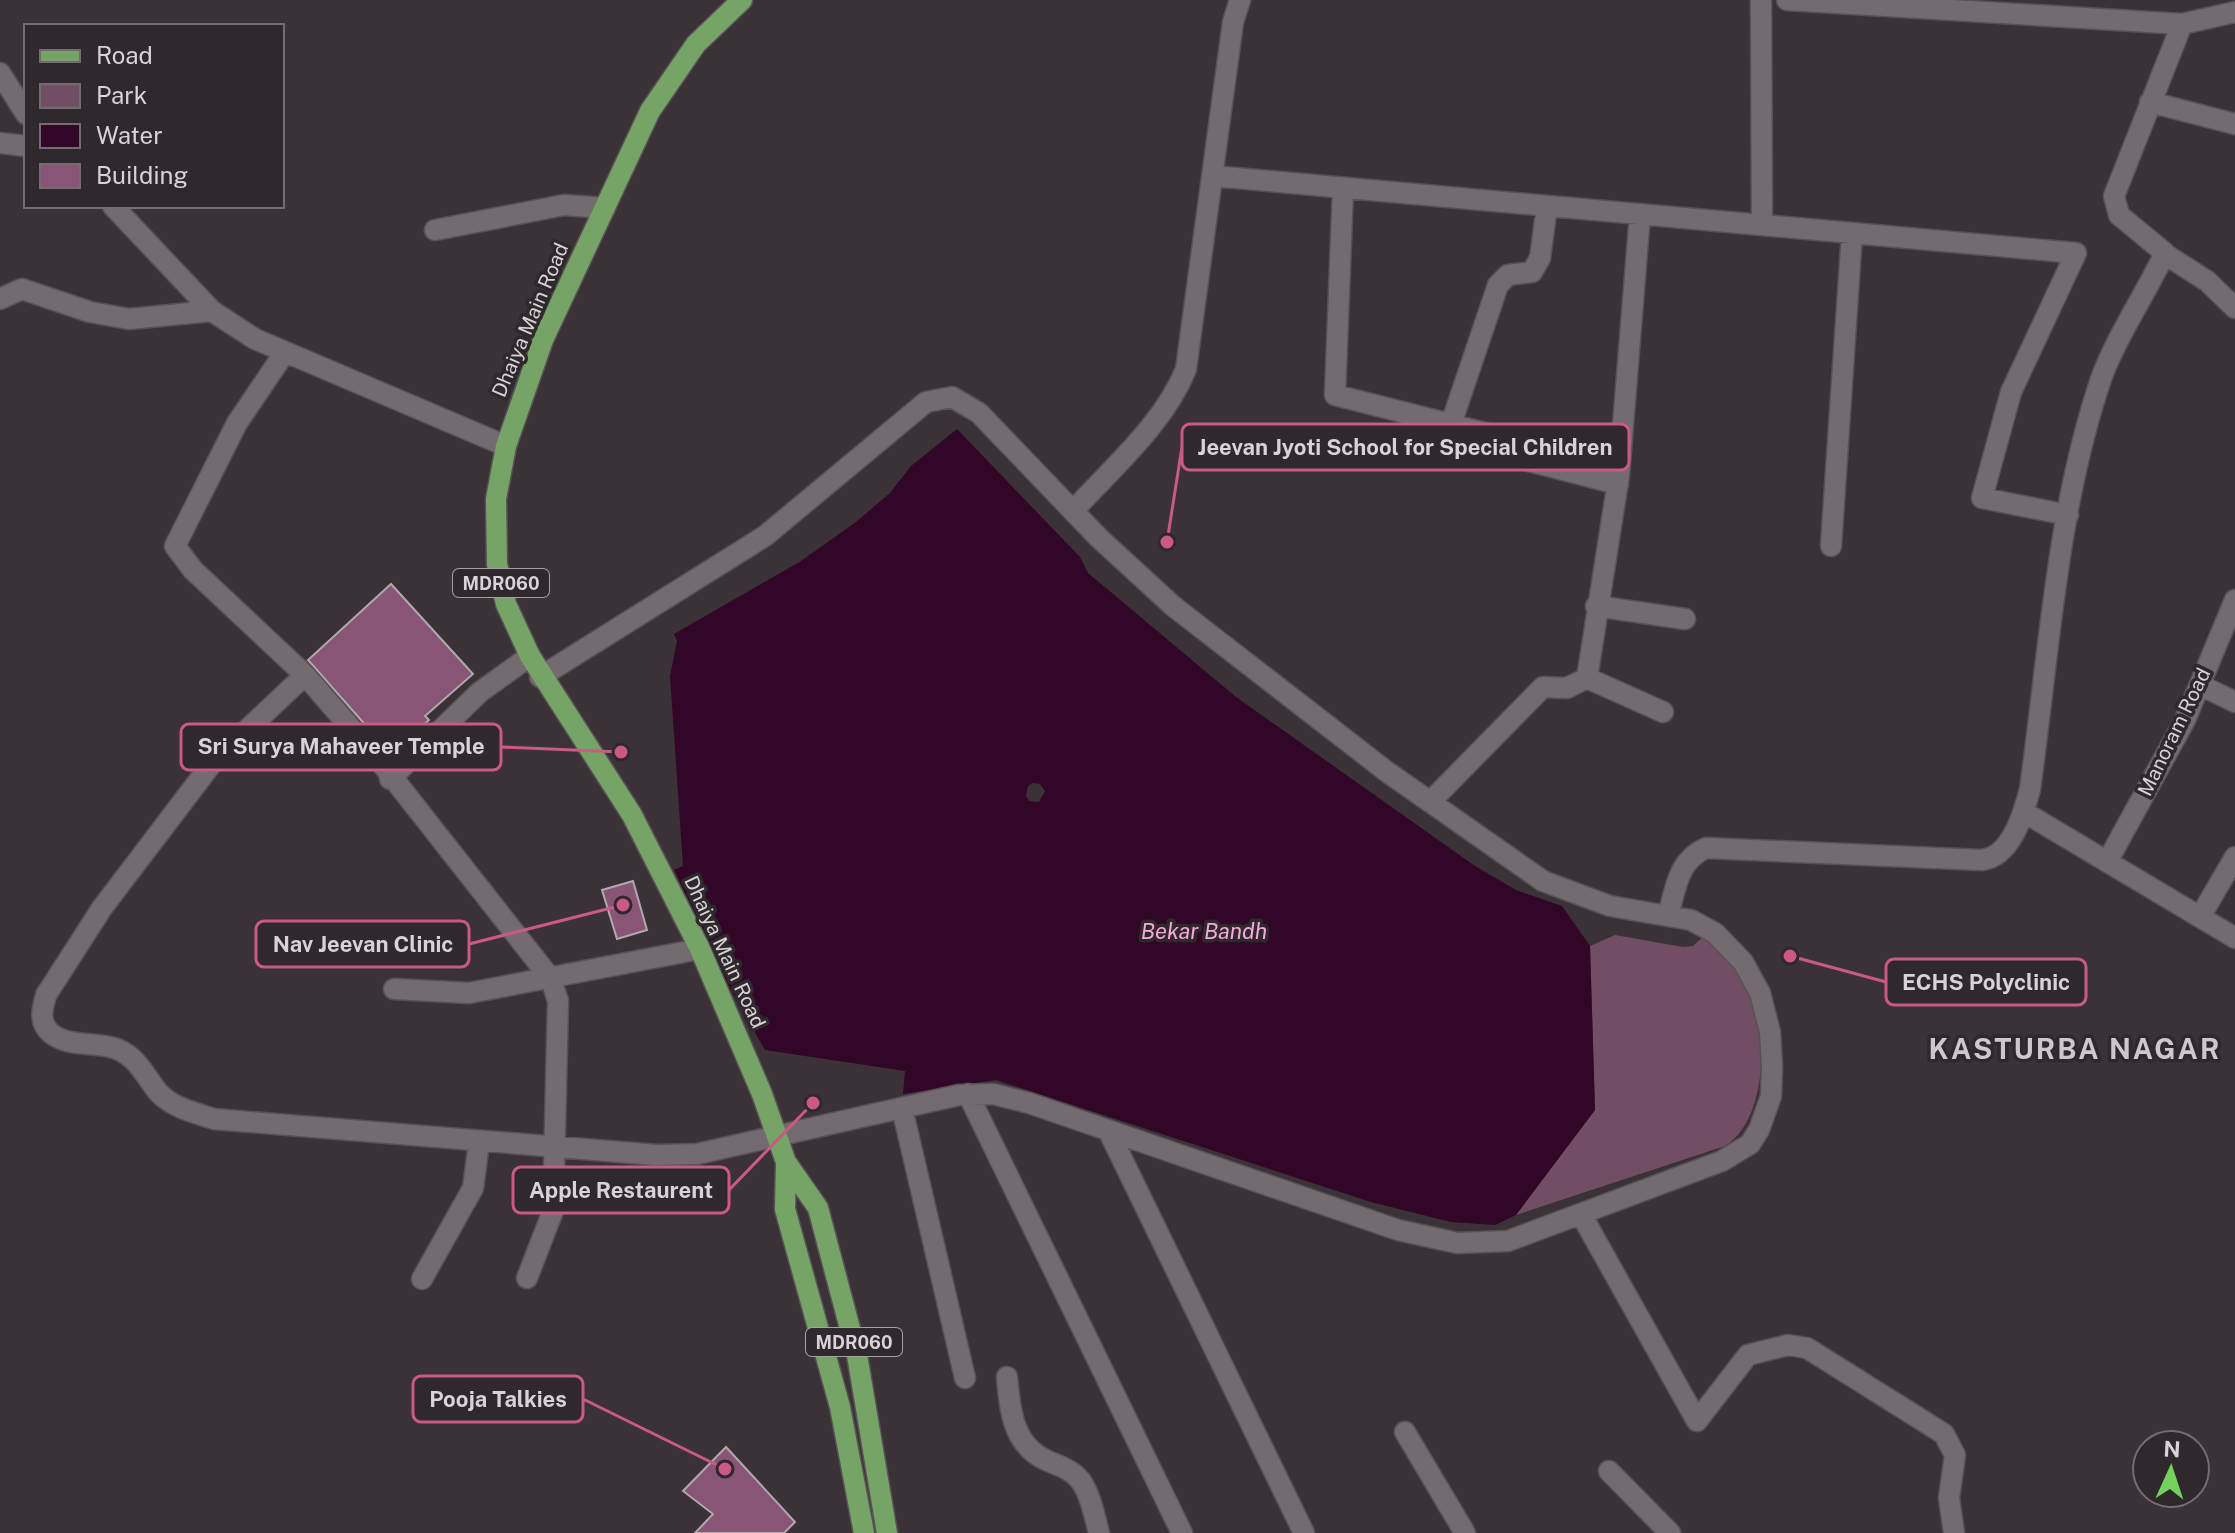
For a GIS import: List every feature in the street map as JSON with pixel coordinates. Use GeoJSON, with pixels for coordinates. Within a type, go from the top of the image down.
{"type":"FeatureCollection","features":[{"type":"Feature","properties":{"kind":"main road","name":"Dhaiya Main Road"},"geometry":{"type":"LineString","coordinates":[[742,0],[696,44],[650,111],[543,340],[506,446],[496,499],[497,564],[506,604],[540,677],[583,736],[632,815],[700,949],[778,1135],[786,1162],[785,1209],[840,1407],[864,1533]]}},
{"type":"Feature","properties":{"kind":"main road","name":"Dhaiya Main Road"},"geometry":{"type":"LineString","coordinates":[[786,1162],[818,1208],[839,1282],[873,1438],[887,1533]]}},
{"type":"Feature","properties":{"kind":"street"},"geometry":{"type":"LineString","coordinates":[[1073,511],[1154,422],[1179,386],[1189,350],[1233,22],[1240,0]]}},
{"type":"Feature","properties":{"kind":"street"},"geometry":{"type":"LineString","coordinates":[[1761,0],[1762,225]]}},
{"type":"Feature","properties":{"kind":"street"},"geometry":{"type":"LineString","coordinates":[[1787,0],[2182,24],[2235,12]]}},
{"type":"Feature","properties":{"kind":"street"},"geometry":{"type":"LineString","coordinates":[[2182,24],[2114,196],[2114,207],[2125,222],[2165,254],[2207,281],[2235,308]]}},
{"type":"Feature","properties":{"kind":"street"},"geometry":{"type":"LineString","coordinates":[[0,73],[24,111]]}},
{"type":"Feature","properties":{"kind":"street"},"geometry":{"type":"LineString","coordinates":[[2150,102],[2235,124]]}},
{"type":"Feature","properties":{"kind":"street"},"geometry":{"type":"LineString","coordinates":[[0,143],[24,146]]}},
{"type":"Feature","properties":{"kind":"street"},"geometry":{"type":"LineString","coordinates":[[1213,176],[2076,253],[2011,392],[1982,498],[2068,515]]}},
{"type":"Feature","properties":{"kind":"street"},"geometry":{"type":"LineString","coordinates":[[1343,188],[1335,395],[1508,439],[1529,461],[1618,484]]}},
{"type":"Feature","properties":{"kind":"street"},"geometry":{"type":"LineString","coordinates":[[435,230],[564,205],[605,208]]}},
{"type":"Feature","properties":{"kind":"street"},"geometry":{"type":"LineString","coordinates":[[1451,424],[1498,285],[1508,275],[1532,272],[1540,258],[1547,206]]}},
{"type":"Feature","properties":{"kind":"street"},"geometry":{"type":"LineString","coordinates":[[115,208],[228,324],[285,352],[506,446]]}},
{"type":"Feature","properties":{"kind":"street"},"geometry":{"type":"LineString","coordinates":[[1587,678],[1596,606],[1609,548],[1618,484],[1640,214]]}},
{"type":"Feature","properties":{"kind":"street"},"geometry":{"type":"LineString","coordinates":[[1831,546],[1852,233]]}},
{"type":"Feature","properties":{"kind":"street"},"geometry":{"type":"LineString","coordinates":[[1668,915],[1682,866],[1692,854],[1706,848],[1991,859],[2007,842],[2024,812],[2068,515],[2103,374],[2165,254]]}},
{"type":"Feature","properties":{"kind":"street"},"geometry":{"type":"LineString","coordinates":[[0,299],[22,289],[90,312],[129,319],[212,311]]}},
{"type":"Feature","properties":{"kind":"street"},"geometry":{"type":"LineString","coordinates":[[285,352],[237,423],[175,546],[193,570],[305,675],[378,759],[390,779],[551,979],[558,1001],[558,1148],[553,1211],[527,1278]]}},
{"type":"Feature","properties":{"kind":"street"},"geometry":{"type":"LineString","coordinates":[[305,675],[213,762],[102,908],[46,995],[42,1021],[50,1033],[61,1040],[116,1049],[134,1059],[160,1094],[180,1107],[214,1119],[479,1143],[697,1154],[968,1094],[1006,1096],[1398,1230],[1457,1243],[1508,1241],[1582,1216],[1738,1153],[1759,1130],[1771,1096],[1770,1032],[1766,1009],[1751,975],[1715,933],[1691,920],[1610,906],[1543,881],[1430,802],[1173,606],[1073,511],[979,413],[952,397],[937,397],[926,402],[747,548],[540,677]]}},
{"type":"Feature","properties":{"kind":"street","name":"Manoram Road"},"geometry":{"type":"LineString","coordinates":[[2107,862],[2185,720],[2235,600]]}},
{"type":"Feature","properties":{"kind":"street"},"geometry":{"type":"LineString","coordinates":[[1596,606],[1685,619]]}},
{"type":"Feature","properties":{"kind":"street"},"geometry":{"type":"LineString","coordinates":[[390,779],[480,692],[530,656]]}},
{"type":"Feature","properties":{"kind":"street"},"geometry":{"type":"LineString","coordinates":[[1430,802],[1543,687],[1567,688],[1587,678]]}},
{"type":"Feature","properties":{"kind":"street"},"geometry":{"type":"LineString","coordinates":[[1587,678],[1663,712]]}},
{"type":"Feature","properties":{"kind":"street"},"geometry":{"type":"LineString","coordinates":[[2200,685],[2235,702]]}},
{"type":"Feature","properties":{"kind":"street"},"geometry":{"type":"LineString","coordinates":[[2024,812],[2235,938]]}},
{"type":"Feature","properties":{"kind":"street"},"geometry":{"type":"LineString","coordinates":[[2200,917],[2235,857]]}},
{"type":"Feature","properties":{"kind":"street"},"geometry":{"type":"LineString","coordinates":[[394,989],[469,993],[700,949]]}},
{"type":"Feature","properties":{"kind":"street"},"geometry":{"type":"LineString","coordinates":[[968,1094],[1182,1533]]}},
{"type":"Feature","properties":{"kind":"street"},"geometry":{"type":"LineString","coordinates":[[902,1108],[965,1378]]}},
{"type":"Feature","properties":{"kind":"street"},"geometry":{"type":"LineString","coordinates":[[1108,1130],[1304,1533]]}},
{"type":"Feature","properties":{"kind":"street"},"geometry":{"type":"LineString","coordinates":[[422,1279],[473,1188],[479,1143]]}},
{"type":"Feature","properties":{"kind":"street"},"geometry":{"type":"LineString","coordinates":[[1582,1216],[1697,1421],[1748,1355],[1788,1345],[1807,1348],[1944,1434],[1955,1455],[1949,1498],[1954,1533]]}},
{"type":"Feature","properties":{"kind":"street"},"geometry":{"type":"LineString","coordinates":[[1007,1377],[1010,1411],[1017,1433],[1026,1447],[1078,1477],[1088,1493],[1099,1533]]}},
{"type":"Feature","properties":{"kind":"street"},"geometry":{"type":"LineString","coordinates":[[1405,1432],[1465,1533]]}},
{"type":"Feature","properties":{"kind":"street"},"geometry":{"type":"LineString","coordinates":[[1609,1471],[1670,1533]]}},
{"type":"Feature","properties":{"kind":"green space"},"geometry":{"type":"Polygon","coordinates":[[[1615,935],[1683,947],[1693,946],[1705,935],[1743,975],[1754,999],[1761,1045],[1761,1070],[1750,1115],[1739,1133],[1725,1146],[1516,1215],[1595,1110],[1590,946],[1615,935]]]}},
{"type":"Feature","properties":{"kind":"water","name":"Bekar Bandh"},"geometry":{"type":"Polygon","coordinates":[[[957,429],[1080,557],[1088,573],[1236,697],[1475,866],[1516,890],[1562,906],[1590,946],[1595,1110],[1516,1215],[1495,1225],[1451,1222],[1371,1202],[996,1080],[903,1094],[905,1071],[765,1050],[700,936],[704,933],[674,870],[683,866],[670,676],[677,641],[674,634],[801,561],[856,522],[890,493],[911,466],[957,429]],[[1040,784],[1028,786],[1026,796],[1029,801],[1039,802],[1045,791],[1040,784]]]}},
{"type":"Feature","properties":{"kind":"building"},"geometry":{"type":"Polygon","coordinates":[[[391,584],[473,674],[425,716],[429,720],[391,754],[308,660],[391,584]]]}},
{"type":"Feature","properties":{"kind":"building"},"geometry":{"type":"Polygon","coordinates":[[[633,881],[647,930],[617,939],[602,890],[633,881]]]}},
{"type":"Feature","properties":{"kind":"building"},"geometry":{"type":"Polygon","coordinates":[[[726,1447],[795,1522],[784,1533],[695,1533],[713,1514],[683,1491],[726,1447]]]}},
{"type":"Feature","properties":{"kind":"place","name":"Jeevan Jyoti School for Special Children"},"geometry":{"type":"Point","coordinates":[1167,542]}},
{"type":"Feature","properties":{"kind":"place","name":"Sri Surya Mahaveer Temple"},"geometry":{"type":"Point","coordinates":[621,752]}},
{"type":"Feature","properties":{"kind":"place","name":"Nav Jeevan Clinic"},"geometry":{"type":"Point","coordinates":[623,905]}},
{"type":"Feature","properties":{"kind":"place","name":"ECHS Polyclinic"},"geometry":{"type":"Point","coordinates":[1790,956]}},
{"type":"Feature","properties":{"kind":"place","name":"Apple Restaurent"},"geometry":{"type":"Point","coordinates":[813,1103]}},
{"type":"Feature","properties":{"kind":"place","name":"Pooja Talkies"},"geometry":{"type":"Point","coordinates":[725,1469]}},
{"type":"Feature","properties":{"kind":"district","name":"KASTURBA NAGAR"},"geometry":{"type":"Point","coordinates":[2075,1048]}}]}
